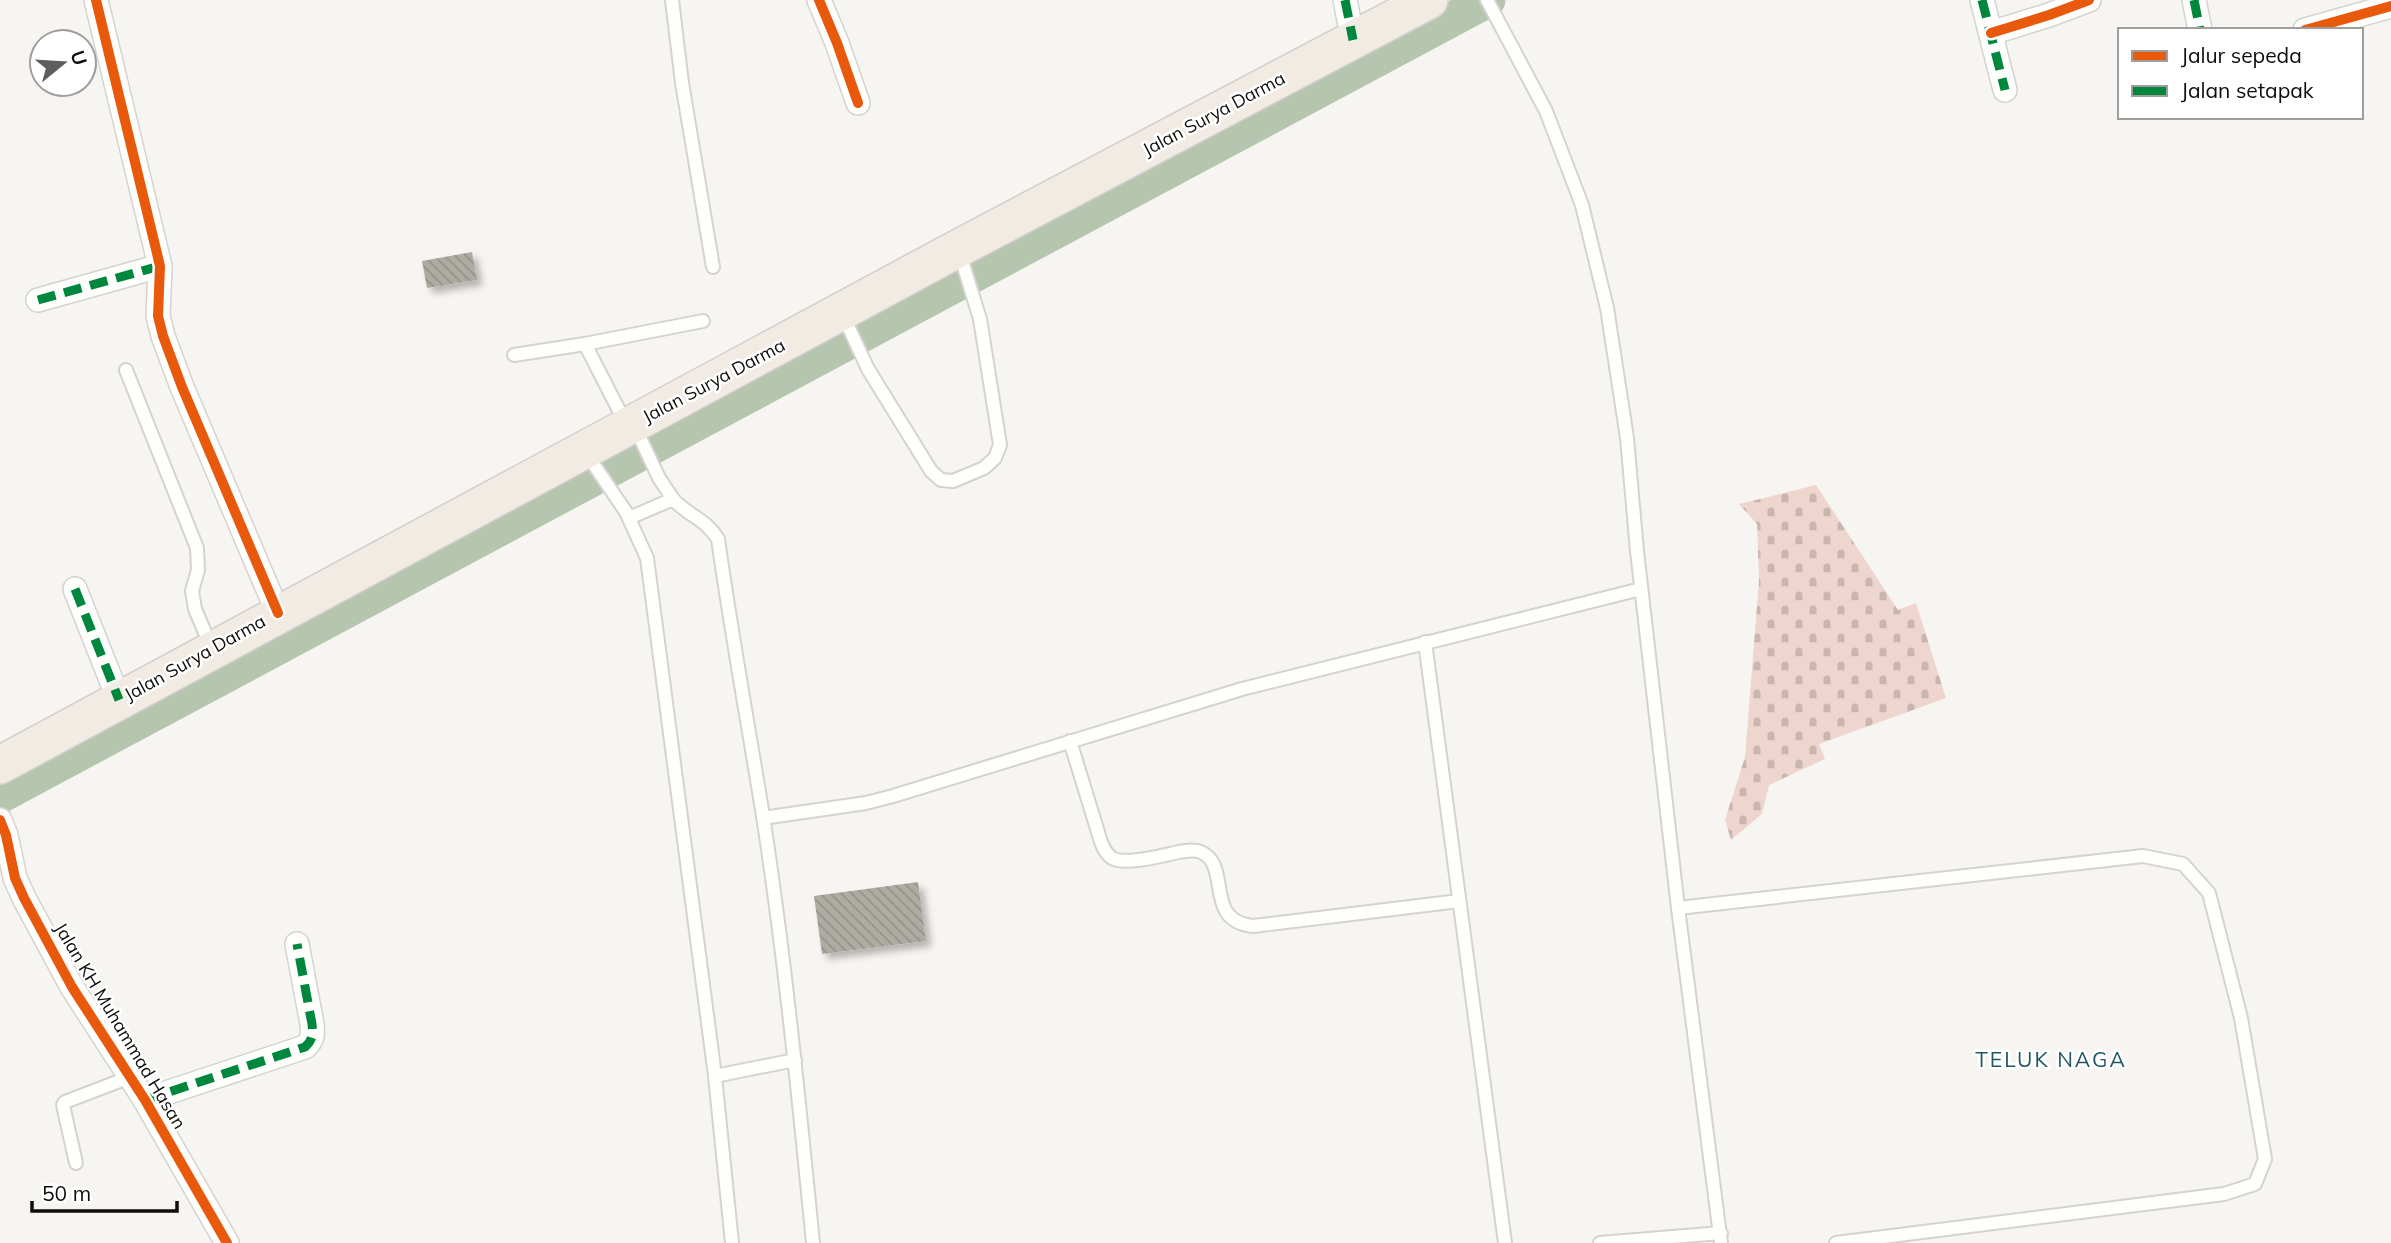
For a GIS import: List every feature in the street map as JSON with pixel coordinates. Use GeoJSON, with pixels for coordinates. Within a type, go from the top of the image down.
{"type":"FeatureCollection","features":[{"type":"Feature","properties":{"kind":"main road","name":"Jalan Surya Darma"},"geometry":{"type":"LineString","coordinates":[[0,765],[278,613],[589,458],[1429,0]]}},
{"type":"Feature","properties":{"kind":"street"},"geometry":{"type":"LineString","coordinates":[[96,0],[160,266],[158,316],[163,336],[278,613]]}},
{"type":"Feature","properties":{"kind":"street"},"geometry":{"type":"LineString","coordinates":[[819,0],[858,103]]}},
{"type":"Feature","properties":{"kind":"street"},"geometry":{"type":"LineString","coordinates":[[1345,0],[1353,40]]}},
{"type":"Feature","properties":{"kind":"street"},"geometry":{"type":"LineString","coordinates":[[1982,0],[2005,90]]}},
{"type":"Feature","properties":{"kind":"street"},"geometry":{"type":"LineString","coordinates":[[1992,33],[2089,0]]}},
{"type":"Feature","properties":{"kind":"street"},"geometry":{"type":"LineString","coordinates":[[2194,0],[2200,28]]}},
{"type":"Feature","properties":{"kind":"street"},"geometry":{"type":"LineString","coordinates":[[2312,28],[2391,6]]}},
{"type":"Feature","properties":{"kind":"street"},"geometry":{"type":"LineString","coordinates":[[38,300],[160,266]]}},
{"type":"Feature","properties":{"kind":"street"},"geometry":{"type":"LineString","coordinates":[[75,589],[119,699]]}},
{"type":"Feature","properties":{"kind":"street","name":"Jalan KH Muhammad Hasan"},"geometry":{"type":"LineString","coordinates":[[3,828],[10,859],[24,898],[72,987],[145,1100],[227,1243]]}},
{"type":"Feature","properties":{"kind":"street"},"geometry":{"type":"LineString","coordinates":[[145,1100],[305,1047],[310,1043],[312,1024],[297,944]]}},
{"type":"Feature","properties":{"kind":"lane"},"geometry":{"type":"LineString","coordinates":[[672,0],[682,83],[713,267]]}},
{"type":"Feature","properties":{"kind":"lane"},"geometry":{"type":"LineString","coordinates":[[1487,0],[1546,111],[1582,205],[1607,308],[1627,438],[1641,589],[1678,908],[1721,1238],[1601,1243]]}},
{"type":"Feature","properties":{"kind":"lane"},"geometry":{"type":"LineString","coordinates":[[845,318],[868,369],[931,471],[941,480],[953,481],[984,468],[995,458],[1000,445],[980,319],[960,254]]}},
{"type":"Feature","properties":{"kind":"lane"},"geometry":{"type":"LineString","coordinates":[[514,355],[703,321]]}},
{"type":"Feature","properties":{"kind":"lane"},"geometry":{"type":"LineString","coordinates":[[585,344],[673,499],[682,509],[711,527],[718,539],[735,659],[763,818],[795,1060],[813,1243]]}},
{"type":"Feature","properties":{"kind":"lane"},"geometry":{"type":"LineString","coordinates":[[126,370],[197,548],[198,570],[192,590],[195,609],[212,649]]}},
{"type":"Feature","properties":{"kind":"lane"},"geometry":{"type":"LineString","coordinates":[[589,458],[627,515],[647,558],[715,1076],[732,1243]]}},
{"type":"Feature","properties":{"kind":"lane"},"geometry":{"type":"LineString","coordinates":[[627,515],[673,499]]}},
{"type":"Feature","properties":{"kind":"lane"},"geometry":{"type":"LineString","coordinates":[[763,818],[884,798],[1242,689],[1641,589]]}},
{"type":"Feature","properties":{"kind":"lane"},"geometry":{"type":"LineString","coordinates":[[1425,642],[1505,1243]]}},
{"type":"Feature","properties":{"kind":"lane"},"geometry":{"type":"LineString","coordinates":[[1070,741],[1107,854],[1116,860],[1136,860],[1191,850],[1202,852],[1210,860],[1219,881],[1222,906],[1231,919],[1241,925],[1253,926],[1459,901]]}},
{"type":"Feature","properties":{"kind":"lane"},"geometry":{"type":"LineString","coordinates":[[1678,908],[2143,856],[2183,864],[2209,893],[2241,1018],[2265,1159],[2255,1184],[2224,1194],[1836,1243]]}},
{"type":"Feature","properties":{"kind":"lane"},"geometry":{"type":"LineString","coordinates":[[715,1076],[795,1060]]}},
{"type":"Feature","properties":{"kind":"lane"},"geometry":{"type":"LineString","coordinates":[[76,1163],[63,1105],[130,1077]]}},
{"type":"Feature","properties":{"kind":"green space"},"geometry":{"type":"Polygon","coordinates":[[[1816,485],[1898,610],[1916,603],[1946,698],[1819,744],[1825,759],[1769,785],[1762,814],[1731,840],[1725,820],[1745,757],[1759,581],[1757,524],[1739,504],[1816,485]]]}},
{"type":"Feature","properties":{"kind":"building"},"geometry":{"type":"Polygon","coordinates":[[[472,252],[477,280],[427,288],[422,261],[472,252]]]}},
{"type":"Feature","properties":{"kind":"building"},"geometry":{"type":"Polygon","coordinates":[[[918,882],[926,941],[822,954],[814,896],[918,882]]]}},
{"type":"Feature","properties":{"kind":"waterway"},"geometry":{"type":"LineString","coordinates":[[0,796],[1488,0]]}},
{"type":"Feature","properties":{"kind":"marked path"},"geometry":{"type":"LineString","coordinates":[[1345,0],[1353,40]]}},
{"type":"Feature","properties":{"kind":"marked path"},"geometry":{"type":"LineString","coordinates":[[1982,0],[2005,90]]}},
{"type":"Feature","properties":{"kind":"marked path"},"geometry":{"type":"LineString","coordinates":[[2194,0],[2200,28]]}},
{"type":"Feature","properties":{"kind":"marked path"},"geometry":{"type":"LineString","coordinates":[[38,300],[160,266]]}},
{"type":"Feature","properties":{"kind":"marked path"},"geometry":{"type":"LineString","coordinates":[[75,589],[119,700]]}},
{"type":"Feature","properties":{"kind":"marked path"},"geometry":{"type":"LineString","coordinates":[[145,1100],[308,1044],[312,1037],[312,1024],[297,944]]}},
{"type":"Feature","properties":{"kind":"cycle path"},"geometry":{"type":"LineString","coordinates":[[96,0],[160,266],[158,316],[163,336],[278,613]]}},
{"type":"Feature","properties":{"kind":"cycle path"},"geometry":{"type":"LineString","coordinates":[[819,0],[858,103]]}},
{"type":"Feature","properties":{"kind":"cycle path"},"geometry":{"type":"LineString","coordinates":[[1991,33],[2089,0]]}},
{"type":"Feature","properties":{"kind":"cycle path"},"geometry":{"type":"LineString","coordinates":[[2312,28],[2391,6]]}},
{"type":"Feature","properties":{"kind":"cycle path"},"geometry":{"type":"LineString","coordinates":[[0,820],[15,878],[24,898],[72,987],[145,1100],[227,1243]]}},
{"type":"Feature","properties":{"kind":"district","name":"TELUK NAGA"},"geometry":{"type":"Point","coordinates":[2051,1060]}}]}
